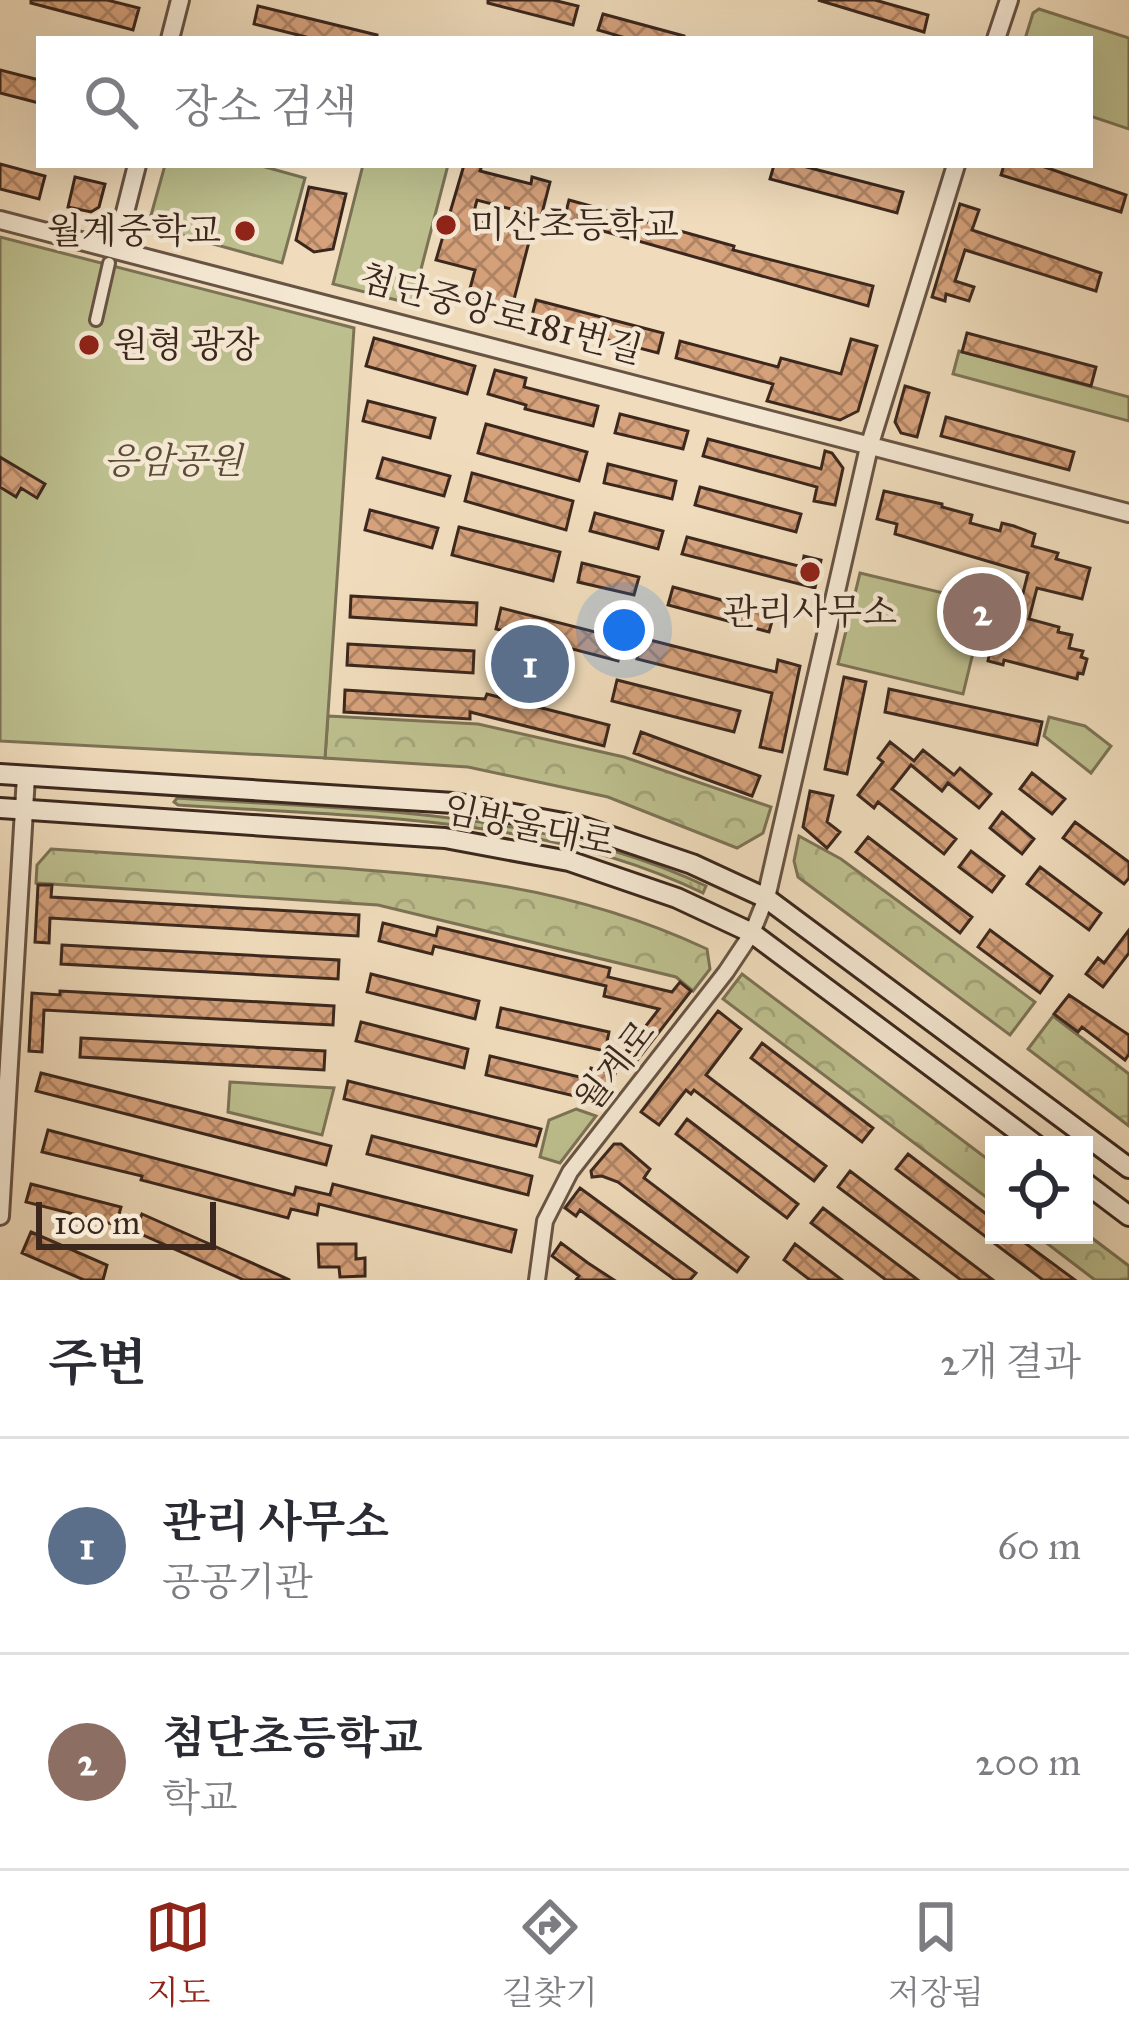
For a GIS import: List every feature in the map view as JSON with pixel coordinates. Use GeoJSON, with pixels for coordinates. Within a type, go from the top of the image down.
{"type":"FeatureCollection","features":[{"type":"Feature","properties":{"kind":"main road","name":"임방울대로"},"geometry":{"type":"LineString","coordinates":[[0,774],[454,803],[559,822],[692,864],[766,898],[1129,1168]]}},
{"type":"Feature","properties":{"kind":"main road"},"geometry":{"type":"LineString","coordinates":[[132,782],[121,796],[123,808],[132,816]]}},
{"type":"Feature","properties":{"kind":"main road","name":"임방울대로"},"geometry":{"type":"LineString","coordinates":[[0,808],[446,838],[549,857],[677,898],[752,933],[1024,1136]]}},
{"type":"Feature","properties":{"kind":"main road"},"geometry":{"type":"LineString","coordinates":[[828,988],[819,976],[824,959],[834,953],[851,958]]}},
{"type":"Feature","properties":{"kind":"main road"},"geometry":{"type":"LineString","coordinates":[[1093,1189],[1129,1216]]}},
{"type":"Feature","properties":{"kind":"street"},"geometry":{"type":"LineString","coordinates":[[171,36],[180,0]]}},
{"type":"Feature","properties":{"kind":"street"},"geometry":{"type":"LineString","coordinates":[[997,36],[1009,0]]}},
{"type":"Feature","properties":{"kind":"street"},"geometry":{"type":"LineString","coordinates":[[96,320],[136,168]]}},
{"type":"Feature","properties":{"kind":"street"},"geometry":{"type":"LineString","coordinates":[[766,898],[869,446],[955,168]]}},
{"type":"Feature","properties":{"kind":"street","name":"첨단중앙로181번길"},"geometry":{"type":"LineString","coordinates":[[0,220],[112,256],[1129,513]]}},
{"type":"Feature","properties":{"kind":"street"},"geometry":{"type":"LineString","coordinates":[[0,1216],[26,776]]}},
{"type":"Feature","properties":{"kind":"street","name":"월계로"},"geometry":{"type":"LineString","coordinates":[[536,1280],[545,1221],[570,1172],[726,973],[752,933],[766,898]]}},
{"type":"Feature","properties":{"kind":"green space"},"geometry":{"type":"Polygon","coordinates":[[[1039,9],[1129,38],[1129,129],[1093,117],[1093,36],[1026,36],[1033,13],[1039,9]]]}},
{"type":"Feature","properties":{"kind":"green space"},"geometry":{"type":"Polygon","coordinates":[[[164,168],[269,168],[305,178],[282,263],[148,226],[164,168]]]}},
{"type":"Feature","properties":{"kind":"green space"},"geometry":{"type":"Polygon","coordinates":[[[362,168],[447,168],[412,304],[333,284],[362,168]]]}},
{"type":"Feature","properties":{"kind":"green space","name":"응암공원"},"geometry":{"type":"Polygon","coordinates":[[[0,237],[354,328],[325,758],[0,741],[0,237]]]}},
{"type":"Feature","properties":{"kind":"green space"},"geometry":{"type":"Polygon","coordinates":[[[959,351],[1129,397],[1129,421],[953,374],[959,351]]]}},
{"type":"Feature","properties":{"kind":"green space"},"geometry":{"type":"Polygon","coordinates":[[[860,573],[985,603],[963,694],[838,664],[860,573]]]}},
{"type":"Feature","properties":{"kind":"green space"},"geometry":{"type":"Polygon","coordinates":[[[328,716],[478,724],[624,757],[771,807],[763,833],[737,848],[608,797],[468,767],[325,758],[328,716]]]}},
{"type":"Feature","properties":{"kind":"green space"},"geometry":{"type":"Polygon","coordinates":[[[1049,717],[1085,726],[1111,746],[1091,773],[1044,736],[1049,717]]]}},
{"type":"Feature","properties":{"kind":"green space"},"geometry":{"type":"Polygon","coordinates":[[[177,798],[380,811],[513,827],[579,841],[706,886],[703,893],[641,867],[512,834],[378,817],[178,805],[177,798]]]}},
{"type":"Feature","properties":{"kind":"green space"},"geometry":{"type":"Polygon","coordinates":[[[799,836],[841,859],[1035,1002],[1010,1035],[798,877],[794,861],[799,836]]]}},
{"type":"Feature","properties":{"kind":"green space"},"geometry":{"type":"Polygon","coordinates":[[[51,849],[352,869],[506,887],[656,927],[707,949],[710,969],[693,991],[676,977],[378,905],[36,883],[37,865],[51,849]]]}},
{"type":"Feature","properties":{"kind":"green space"},"geometry":{"type":"Polygon","coordinates":[[[742,974],[985,1157],[985,1196],[723,999],[742,974]]]}},
{"type":"Feature","properties":{"kind":"green space"},"geometry":{"type":"Polygon","coordinates":[[[1053,1016],[1129,1074],[1129,1126],[1028,1049],[1053,1016]]]}},
{"type":"Feature","properties":{"kind":"green space"},"geometry":{"type":"Polygon","coordinates":[[[230,1082],[334,1088],[322,1135],[228,1112],[230,1082]]]}},
{"type":"Feature","properties":{"kind":"green space"},"geometry":{"type":"Polygon","coordinates":[[[576,1109],[596,1116],[560,1163],[540,1157],[549,1120],[576,1109]]]}},
{"type":"Feature","properties":{"kind":"green space"},"geometry":{"type":"Polygon","coordinates":[[[1093,1239],[1129,1266],[1129,1280],[1095,1280],[1048,1244],[1093,1244],[1093,1239]]]}},
{"type":"Feature","properties":{"kind":"building"},"geometry":{"type":"Polygon","coordinates":[[[31,0],[107,0],[139,8],[133,30],[31,0]]]}},
{"type":"Feature","properties":{"kind":"building"},"geometry":{"type":"Polygon","coordinates":[[[488,0],[553,0],[578,6],[573,25],[488,0]]]}},
{"type":"Feature","properties":{"kind":"building"},"geometry":{"type":"Polygon","coordinates":[[[818,0],[875,0],[928,15],[924,32],[818,0]]]}},
{"type":"Feature","properties":{"kind":"building"},"geometry":{"type":"Polygon","coordinates":[[[258,6],[377,36],[302,36],[254,24],[258,6]]]}},
{"type":"Feature","properties":{"kind":"building"},"geometry":{"type":"Polygon","coordinates":[[[603,14],[684,36],[619,36],[598,30],[603,14]]]}},
{"type":"Feature","properties":{"kind":"building"},"geometry":{"type":"Polygon","coordinates":[[[0,70],[36,79],[36,102],[0,93],[0,70]]]}},
{"type":"Feature","properties":{"kind":"building"},"geometry":{"type":"Polygon","coordinates":[[[0,164],[45,176],[39,199],[0,189],[0,164]]]}},
{"type":"Feature","properties":{"kind":"building"},"geometry":{"type":"Polygon","coordinates":[[[463,168],[481,168],[531,184],[532,177],[550,182],[541,217],[477,200],[472,219],[530,238],[512,307],[468,296],[475,270],[436,260],[463,168]]]}},
{"type":"Feature","properties":{"kind":"building"},"geometry":{"type":"Polygon","coordinates":[[[773,168],[811,168],[903,192],[897,213],[770,179],[773,168]]]}},
{"type":"Feature","properties":{"kind":"building"},"geometry":{"type":"Polygon","coordinates":[[[1003,168],[1048,168],[1126,195],[1121,212],[1001,175],[1003,168]]]}},
{"type":"Feature","properties":{"kind":"building"},"geometry":{"type":"Polygon","coordinates":[[[75,177],[105,184],[99,207],[91,212],[68,207],[75,177]]]}},
{"type":"Feature","properties":{"kind":"building"},"geometry":{"type":"Polygon","coordinates":[[[309,187],[346,194],[333,249],[314,252],[296,240],[309,187]]]}},
{"type":"Feature","properties":{"kind":"building"},"geometry":{"type":"Polygon","coordinates":[[[569,200],[873,286],[868,306],[564,220],[569,200]]]}},
{"type":"Feature","properties":{"kind":"building"},"geometry":{"type":"Polygon","coordinates":[[[960,204],[979,210],[972,230],[1101,273],[1096,291],[965,250],[955,281],[974,287],[969,301],[946,294],[945,301],[932,297],[960,204]]]}},
{"type":"Feature","properties":{"kind":"building"},"geometry":{"type":"Polygon","coordinates":[[[536,300],[663,333],[658,353],[531,320],[536,300]]]}},
{"type":"Feature","properties":{"kind":"building"},"geometry":{"type":"Polygon","coordinates":[[[967,333],[1096,367],[1091,386],[962,352],[967,333]]]}},
{"type":"Feature","properties":{"kind":"building"},"geometry":{"type":"Polygon","coordinates":[[[374,338],[475,366],[467,394],[366,366],[374,338]]]}},
{"type":"Feature","properties":{"kind":"building"},"geometry":{"type":"Polygon","coordinates":[[[851,339],[877,346],[858,411],[840,420],[767,401],[773,384],[676,358],[680,341],[778,367],[781,358],[841,374],[851,339]]]}},
{"type":"Feature","properties":{"kind":"building"},"geometry":{"type":"Polygon","coordinates":[[[495,370],[526,378],[524,387],[598,406],[593,426],[488,394],[495,370]]]}},
{"type":"Feature","properties":{"kind":"building"},"geometry":{"type":"Polygon","coordinates":[[[905,386],[929,393],[917,437],[901,433],[895,422],[905,386]]]}},
{"type":"Feature","properties":{"kind":"building"},"geometry":{"type":"Polygon","coordinates":[[[368,401],[435,418],[430,438],[363,421],[368,401]]]}},
{"type":"Feature","properties":{"kind":"building"},"geometry":{"type":"Polygon","coordinates":[[[620,414],[688,431],[683,449],[615,433],[620,414]]]}},
{"type":"Feature","properties":{"kind":"building"},"geometry":{"type":"Polygon","coordinates":[[[946,417],[1074,452],[1069,470],[941,436],[946,417]]]}},
{"type":"Feature","properties":{"kind":"building"},"geometry":{"type":"Polygon","coordinates":[[[486,424],[587,452],[579,481],[478,453],[486,424]]]}},
{"type":"Feature","properties":{"kind":"building"},"geometry":{"type":"Polygon","coordinates":[[[708,439],[821,469],[825,451],[832,453],[843,468],[835,505],[814,501],[817,487],[703,456],[708,439]]]}},
{"type":"Feature","properties":{"kind":"building"},"geometry":{"type":"Polygon","coordinates":[[[0,457],[45,484],[37,498],[21,488],[16,497],[0,487],[0,457]]]}},
{"type":"Feature","properties":{"kind":"building"},"geometry":{"type":"Polygon","coordinates":[[[383,458],[450,476],[444,496],[377,478],[383,458]]]}},
{"type":"Feature","properties":{"kind":"building"},"geometry":{"type":"Polygon","coordinates":[[[608,464],[676,481],[672,499],[604,483],[608,464]]]}},
{"type":"Feature","properties":{"kind":"building"},"geometry":{"type":"Polygon","coordinates":[[[472,473],[573,501],[566,530],[465,501],[472,473]]]}},
{"type":"Feature","properties":{"kind":"building"},"geometry":{"type":"Polygon","coordinates":[[[700,487],[801,514],[796,532],[695,505],[700,487]]]}},
{"type":"Feature","properties":{"kind":"building"},"geometry":{"type":"Polygon","coordinates":[[[884,491],[972,515],[970,523],[1000,531],[1002,523],[1014,526],[1035,534],[1032,546],[1058,553],[1056,559],[1090,568],[1082,599],[1037,588],[1029,619],[1072,635],[1069,648],[1083,651],[1081,657],[1087,659],[1083,674],[1078,673],[1077,679],[1004,660],[1003,665],[988,661],[999,601],[1004,602],[1006,596],[1021,601],[1028,573],[895,534],[897,524],[877,519],[884,491]]]}},
{"type":"Feature","properties":{"kind":"building"},"geometry":{"type":"Polygon","coordinates":[[[370,510],[438,528],[432,548],[365,530],[370,510]]]}},
{"type":"Feature","properties":{"kind":"building"},"geometry":{"type":"Polygon","coordinates":[[[595,513],[663,531],[658,549],[590,531],[595,513]]]}},
{"type":"Feature","properties":{"kind":"building"},"geometry":{"type":"Polygon","coordinates":[[[459,527],[560,552],[553,581],[452,555],[459,527]]]}},
{"type":"Feature","properties":{"kind":"building"},"geometry":{"type":"Polygon","coordinates":[[[687,537],[802,567],[804,556],[821,560],[815,588],[682,554],[687,537]]]}},
{"type":"Feature","properties":{"kind":"building"},"geometry":{"type":"Polygon","coordinates":[[[582,563],[639,577],[634,595],[578,582],[582,563]]]}},
{"type":"Feature","properties":{"kind":"building"},"geometry":{"type":"Polygon","coordinates":[[[673,587],[774,614],[769,632],[668,605],[673,587]]]}},
{"type":"Feature","properties":{"kind":"building"},"geometry":{"type":"Polygon","coordinates":[[[351,596],[477,603],[476,625],[350,617],[351,596]]]}},
{"type":"Feature","properties":{"kind":"building"},"geometry":{"type":"Polygon","coordinates":[[[501,608],[623,639],[618,661],[550,643],[542,674],[513,671],[523,636],[496,629],[501,608]]]}},
{"type":"Feature","properties":{"kind":"building"},"geometry":{"type":"Polygon","coordinates":[[[642,638],[776,672],[778,660],[800,666],[782,752],[760,747],[772,693],[637,659],[642,638]]]}},
{"type":"Feature","properties":{"kind":"building"},"geometry":{"type":"Polygon","coordinates":[[[348,644],[474,651],[473,673],[347,665],[348,644]]]}},
{"type":"Feature","properties":{"kind":"building"},"geometry":{"type":"Polygon","coordinates":[[[844,677],[866,682],[847,774],[825,769],[844,677]]]}},
{"type":"Feature","properties":{"kind":"building"},"geometry":{"type":"Polygon","coordinates":[[[617,680],[740,711],[734,732],[612,701],[617,680]]]}},
{"type":"Feature","properties":{"kind":"building"},"geometry":{"type":"Polygon","coordinates":[[[889,689],[1042,722],[1037,745],[885,712],[889,689]]]}},
{"type":"Feature","properties":{"kind":"building"},"geometry":{"type":"Polygon","coordinates":[[[345,690],[485,699],[487,694],[609,725],[604,746],[470,712],[470,719],[344,712],[345,690]]]}},
{"type":"Feature","properties":{"kind":"building"},"geometry":{"type":"Polygon","coordinates":[[[641,732],[760,776],[752,796],[634,753],[641,732]]]}},
{"type":"Feature","properties":{"kind":"building"},"geometry":{"type":"Polygon","coordinates":[[[890,742],[914,761],[923,750],[954,775],[960,768],[991,794],[979,808],[948,783],[942,791],[911,765],[892,789],[956,839],[944,854],[878,802],[874,808],[858,795],[883,762],[878,758],[890,742]]]}},
{"type":"Feature","properties":{"kind":"building"},"geometry":{"type":"Polygon","coordinates":[[[1032,773],[1065,799],[1052,814],[1020,789],[1032,773]]]}},
{"type":"Feature","properties":{"kind":"building"},"geometry":{"type":"Polygon","coordinates":[[[810,791],[833,796],[827,822],[840,832],[827,848],[803,827],[810,791]]]}},
{"type":"Feature","properties":{"kind":"building"},"geometry":{"type":"Polygon","coordinates":[[[1002,812],[1034,839],[1022,854],[990,828],[1002,812]]]}},
{"type":"Feature","properties":{"kind":"building"},"geometry":{"type":"Polygon","coordinates":[[[1075,822],[1129,862],[1124,884],[1063,838],[1075,822]]]}},
{"type":"Feature","properties":{"kind":"building"},"geometry":{"type":"Polygon","coordinates":[[[868,837],[972,917],[960,933],[856,852],[868,837]]]}},
{"type":"Feature","properties":{"kind":"building"},"geometry":{"type":"Polygon","coordinates":[[[971,851],[1004,876],[992,892],[959,867],[971,851]]]}},
{"type":"Feature","properties":{"kind":"building"},"geometry":{"type":"Polygon","coordinates":[[[1040,867],[1101,913],[1089,930],[1027,884],[1040,867]]]}},
{"type":"Feature","properties":{"kind":"building"},"geometry":{"type":"Polygon","coordinates":[[[38,885],[52,885],[51,897],[359,915],[358,936],[50,918],[49,943],[35,942],[38,885]]]}},
{"type":"Feature","properties":{"kind":"building"},"geometry":{"type":"Polygon","coordinates":[[[383,923],[436,936],[438,927],[610,968],[608,977],[672,992],[680,982],[691,991],[638,1059],[627,1050],[659,1009],[604,996],[606,986],[434,946],[432,954],[379,941],[383,923]]]}},
{"type":"Feature","properties":{"kind":"building"},"geometry":{"type":"Polygon","coordinates":[[[990,930],[1052,976],[1040,993],[978,947],[990,930]]]}},
{"type":"Feature","properties":{"kind":"building"},"geometry":{"type":"Polygon","coordinates":[[[1129,930],[1129,953],[1103,987],[1086,974],[1098,958],[1104,963],[1129,930]]]}},
{"type":"Feature","properties":{"kind":"building"},"geometry":{"type":"Polygon","coordinates":[[[62,945],[339,960],[338,979],[61,964],[62,945]]]}},
{"type":"Feature","properties":{"kind":"building"},"geometry":{"type":"Polygon","coordinates":[[[371,974],[479,1001],[475,1019],[367,992],[371,974]]]}},
{"type":"Feature","properties":{"kind":"building"},"geometry":{"type":"Polygon","coordinates":[[[60,991],[334,1006],[333,1025],[44,1010],[42,1052],[29,1051],[32,993],[60,995],[60,991]]]}},
{"type":"Feature","properties":{"kind":"building"},"geometry":{"type":"Polygon","coordinates":[[[1069,995],[1129,1035],[1125,1060],[1082,1027],[1078,1032],[1054,1014],[1069,995]]]}},
{"type":"Feature","properties":{"kind":"building"},"geometry":{"type":"Polygon","coordinates":[[[501,1008],[609,1032],[605,1051],[497,1027],[501,1008]]]}},
{"type":"Feature","properties":{"kind":"building"},"geometry":{"type":"Polygon","coordinates":[[[718,1011],[741,1029],[706,1075],[826,1166],[814,1181],[694,1090],[691,1094],[686,1090],[659,1125],[641,1112],[718,1011]]]}},
{"type":"Feature","properties":{"kind":"building"},"geometry":{"type":"Polygon","coordinates":[[[361,1022],[468,1049],[464,1068],[356,1041],[361,1022]]]}},
{"type":"Feature","properties":{"kind":"building"},"geometry":{"type":"Polygon","coordinates":[[[81,1038],[325,1051],[324,1070],[80,1057],[81,1038]]]}},
{"type":"Feature","properties":{"kind":"building"},"geometry":{"type":"Polygon","coordinates":[[[762,1043],[873,1128],[862,1142],[751,1058],[762,1043]]]}},
{"type":"Feature","properties":{"kind":"building"},"geometry":{"type":"Polygon","coordinates":[[[490,1056],[588,1079],[591,1068],[615,1074],[610,1097],[604,1103],[486,1075],[490,1056]]]}},
{"type":"Feature","properties":{"kind":"building"},"geometry":{"type":"Polygon","coordinates":[[[41,1073],[331,1146],[326,1165],[36,1091],[41,1073]]]}},
{"type":"Feature","properties":{"kind":"building"},"geometry":{"type":"Polygon","coordinates":[[[348,1081],[541,1129],[536,1146],[344,1099],[348,1081]]]}},
{"type":"Feature","properties":{"kind":"building"},"geometry":{"type":"Polygon","coordinates":[[[687,1119],[798,1204],[787,1218],[676,1134],[687,1119]]]}},
{"type":"Feature","properties":{"kind":"building"},"geometry":{"type":"Polygon","coordinates":[[[48,1130],[294,1195],[296,1187],[330,1195],[333,1184],[516,1230],[511,1252],[319,1204],[317,1215],[291,1209],[288,1218],[141,1180],[142,1176],[42,1152],[48,1130]]]}},
{"type":"Feature","properties":{"kind":"building"},"geometry":{"type":"Polygon","coordinates":[[[372,1136],[532,1176],[528,1195],[367,1154],[372,1136]]]}},
{"type":"Feature","properties":{"kind":"building"},"geometry":{"type":"Polygon","coordinates":[[[614,1144],[621,1144],[650,1169],[644,1178],[748,1257],[737,1272],[618,1182],[592,1177],[591,1171],[614,1144]]]}},
{"type":"Feature","properties":{"kind":"building"},"geometry":{"type":"Polygon","coordinates":[[[908,1154],[985,1213],[985,1236],[896,1169],[908,1154]]]}},
{"type":"Feature","properties":{"kind":"building"},"geometry":{"type":"Polygon","coordinates":[[[850,1171],[993,1280],[961,1280],[838,1187],[850,1171]]]}},
{"type":"Feature","properties":{"kind":"building"},"geometry":{"type":"Polygon","coordinates":[[[31,1184],[121,1207],[116,1225],[26,1202],[31,1184]]]}},
{"type":"Feature","properties":{"kind":"building"},"geometry":{"type":"Polygon","coordinates":[[[580,1188],[696,1273],[690,1280],[675,1280],[580,1210],[576,1216],[565,1208],[580,1188]]]}},
{"type":"Feature","properties":{"kind":"building"},"geometry":{"type":"Polygon","coordinates":[[[823,1208],[918,1280],[886,1280],[811,1223],[823,1208]]]}},
{"type":"Feature","properties":{"kind":"building"},"geometry":{"type":"Polygon","coordinates":[[[142,1214],[290,1280],[244,1280],[134,1231],[142,1214]]]}},
{"type":"Feature","properties":{"kind":"building"},"geometry":{"type":"Polygon","coordinates":[[[31,1232],[107,1265],[103,1280],[84,1280],[22,1253],[31,1232]]]}},
{"type":"Feature","properties":{"kind":"building"},"geometry":{"type":"Polygon","coordinates":[[[561,1243],[614,1280],[576,1280],[579,1276],[552,1256],[561,1243]]]}},
{"type":"Feature","properties":{"kind":"building"},"geometry":{"type":"Polygon","coordinates":[[[318,1244],[356,1244],[356,1259],[365,1258],[365,1276],[340,1277],[339,1267],[319,1267],[318,1244]]]}},
{"type":"Feature","properties":{"kind":"building"},"geometry":{"type":"Polygon","coordinates":[[[795,1244],[842,1280],[810,1280],[784,1260],[795,1244]]]}},
{"type":"Feature","properties":{"kind":"building"},"geometry":{"type":"Polygon","coordinates":[[[995,1244],[1026,1244],[1075,1280],[1043,1280],[995,1244]]]}},
{"type":"Feature","properties":{"kind":"place","name":"미산초등학교"},"geometry":{"type":"Point","coordinates":[446,225]}},
{"type":"Feature","properties":{"kind":"place","name":"월계중학교"},"geometry":{"type":"Point","coordinates":[245,231]}},
{"type":"Feature","properties":{"kind":"place","name":"원형 광장"},"geometry":{"type":"Point","coordinates":[89,345]}},
{"type":"Feature","properties":{"kind":"place","name":"관리사무소"},"geometry":{"type":"Point","coordinates":[810,572]}},
{"type":"Feature","properties":{"kind":"place","name":"첨단초등학교"},"geometry":{"type":"Point","coordinates":[982,612]}},
{"type":"Feature","properties":{"kind":"place","name":"관리 사무소"},"geometry":{"type":"Point","coordinates":[530,664]}}]}
